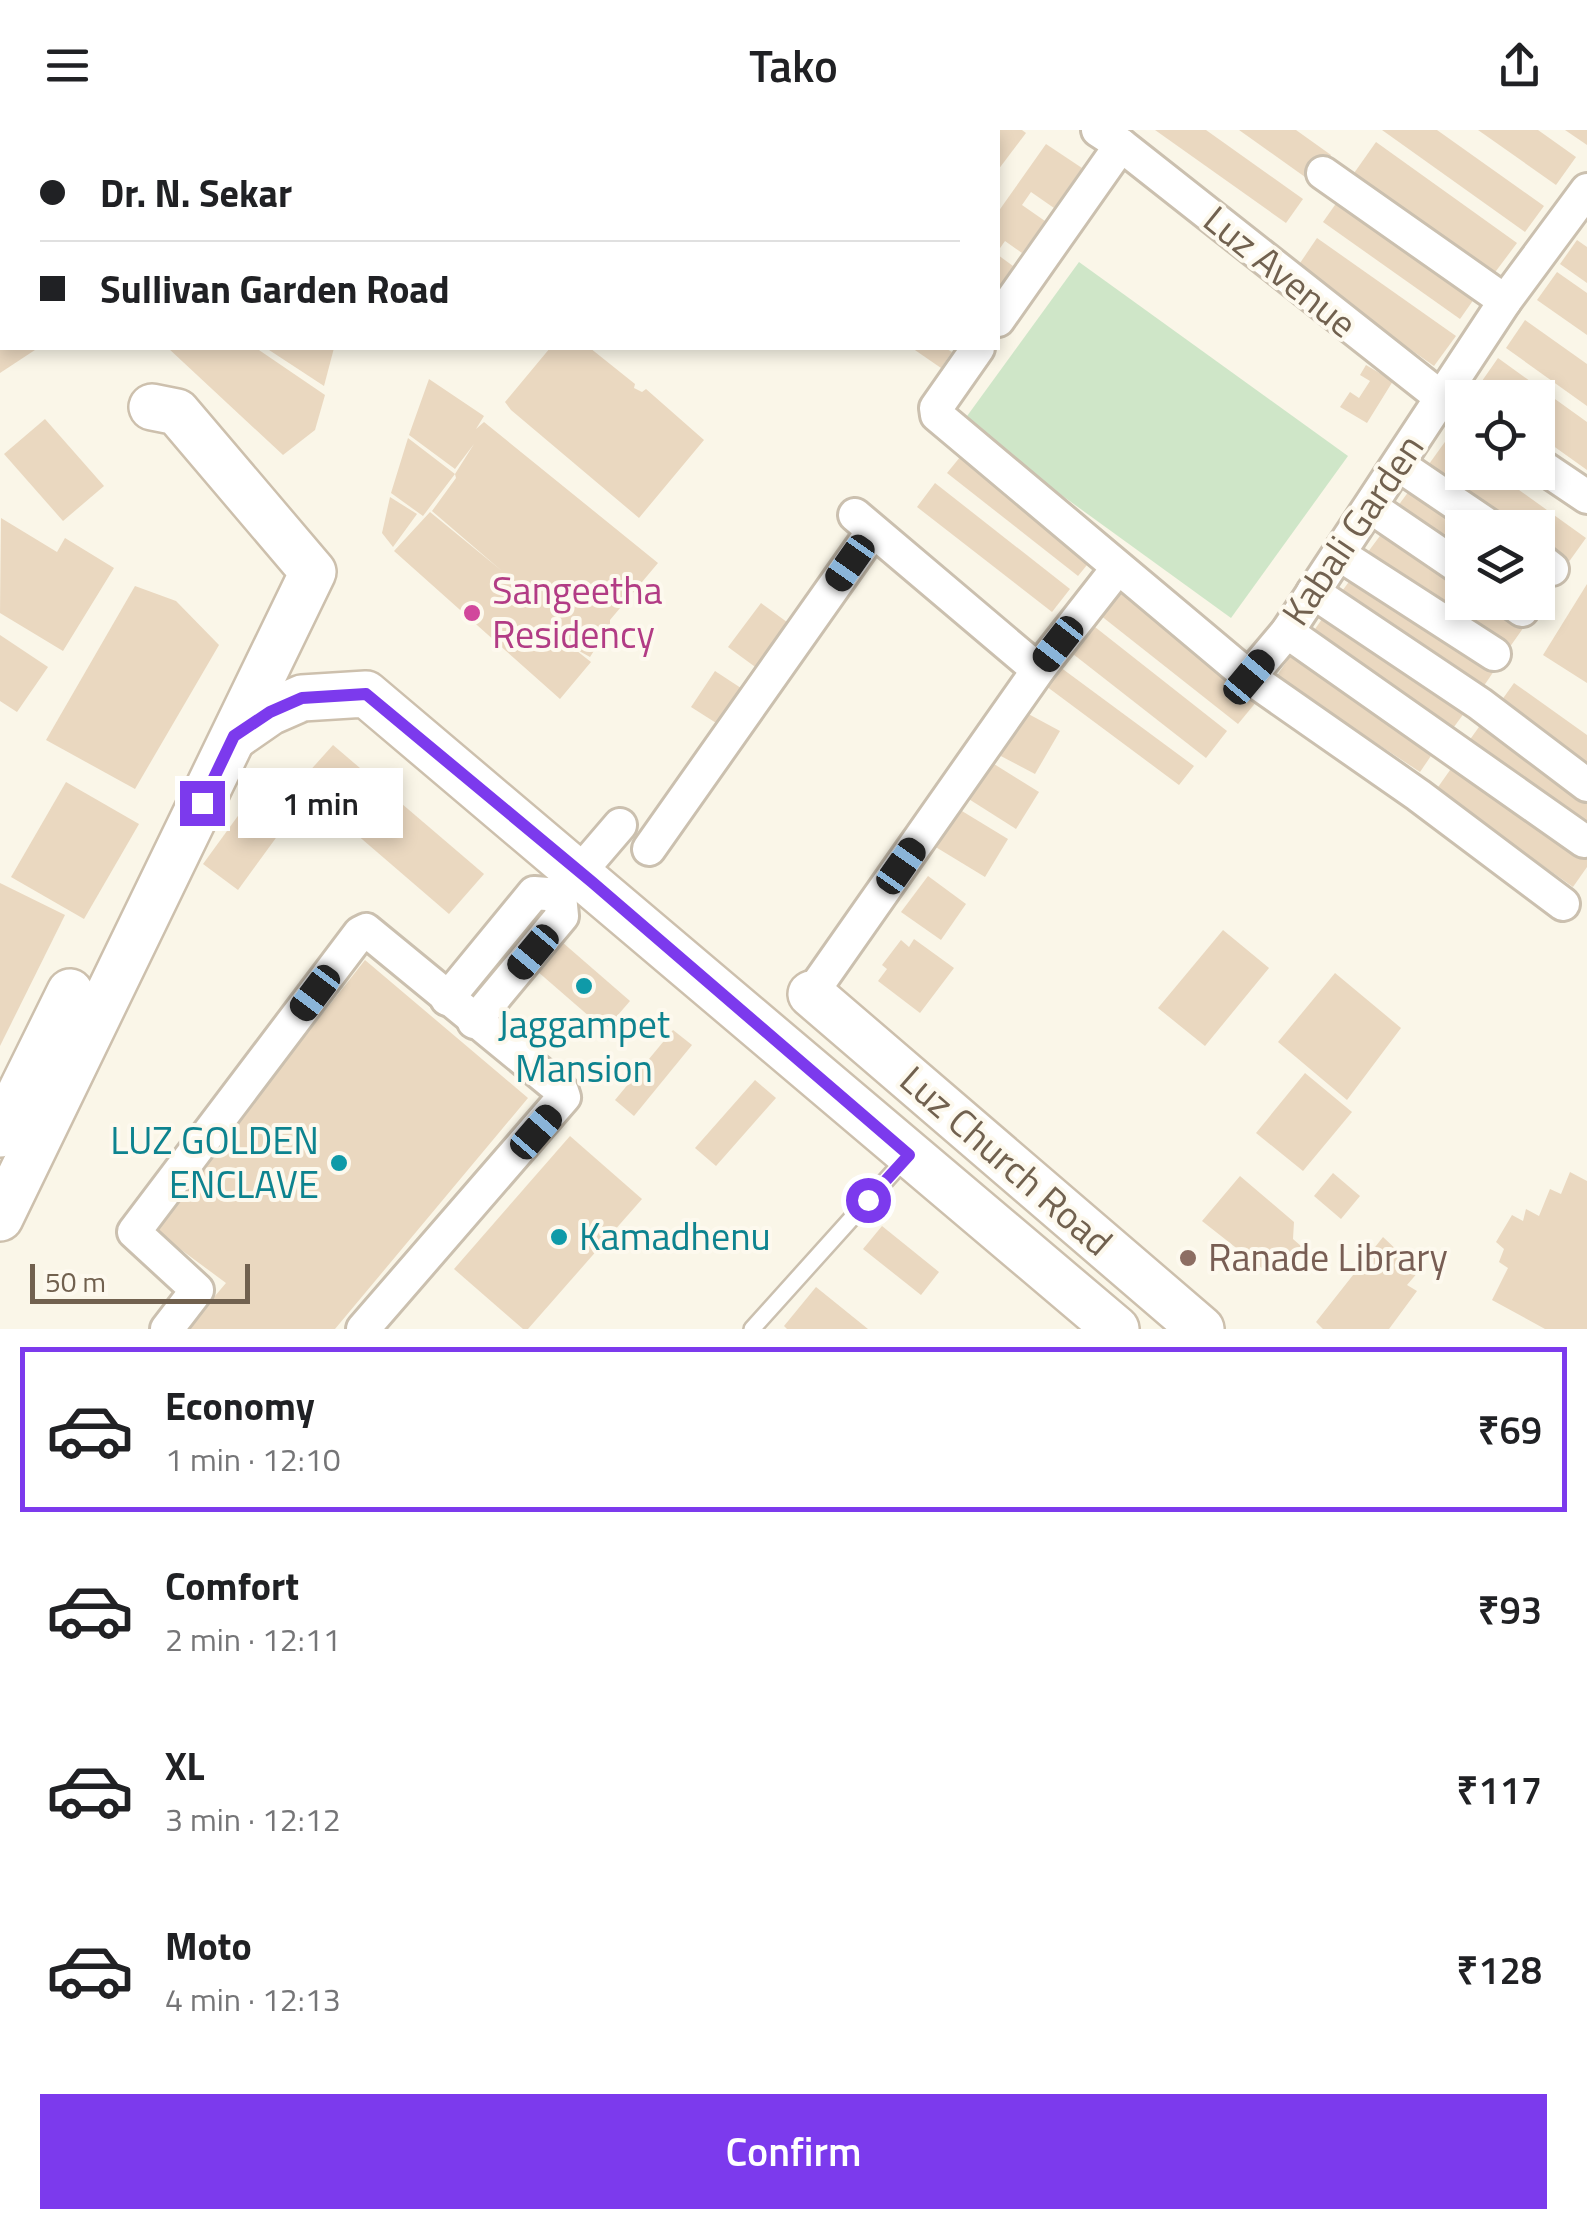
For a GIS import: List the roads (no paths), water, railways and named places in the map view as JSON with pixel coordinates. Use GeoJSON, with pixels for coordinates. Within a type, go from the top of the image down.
{"type":"FeatureCollection","features":[{"type":"Feature","properties":{"kind":"main road"},"geometry":{"type":"LineString","coordinates":[[8,1154],[234,736],[313,572],[177,412],[152,406]]}},
{"type":"Feature","properties":{"kind":"main road","name":"Luz Church Road"},"geometry":{"type":"LineString","coordinates":[[234,736],[270,712],[302,698],[366,694],[570,884],[909,1155],[983,1218],[1092,1322]]}},
{"type":"Feature","properties":{"kind":"main road"},"geometry":{"type":"LineString","coordinates":[[0,1218],[8,1154],[70,992]]}},
{"type":"Feature","properties":{"kind":"main road","name":"Luz Church Road"},"geometry":{"type":"LineString","coordinates":[[811,994],[1201,1329]]}},
{"type":"Feature","properties":{"kind":"main road"},"geometry":{"type":"LineString","coordinates":[[983,1218],[1020,1173]]}},
{"type":"Feature","properties":{"kind":"street"},"geometry":{"type":"LineString","coordinates":[[1000,317],[1109,137]]}},
{"type":"Feature","properties":{"kind":"street","name":"Luz Avenue"},"geometry":{"type":"LineString","coordinates":[[1109,137],[1445,402]]}},
{"type":"Feature","properties":{"kind":"street"},"geometry":{"type":"LineString","coordinates":[[1323,173],[1506,301]]}},
{"type":"Feature","properties":{"kind":"street","name":"Kabali Garden"},"geometry":{"type":"LineString","coordinates":[[1465,380],[1506,301],[1582,208]]}},
{"type":"Feature","properties":{"kind":"street"},"geometry":{"type":"LineString","coordinates":[[977,350],[934,412],[1249,677],[1418,795],[1562,904]]}},
{"type":"Feature","properties":{"kind":"street","name":"Kabali Garden"},"geometry":{"type":"LineString","coordinates":[[1249,677],[1286,632],[1399,465],[1445,414]]}},
{"type":"Feature","properties":{"kind":"street"},"geometry":{"type":"LineString","coordinates":[[1399,465],[1465,510]]}},
{"type":"Feature","properties":{"kind":"street"},"geometry":{"type":"LineString","coordinates":[[1555,475],[1587,497]]}},
{"type":"Feature","properties":{"kind":"street"},"geometry":{"type":"LineString","coordinates":[[1371,507],[1445,557]]}},
{"type":"Feature","properties":{"kind":"street"},"geometry":{"type":"LineString","coordinates":[[649,849],[864,523],[1038,670]]}},
{"type":"Feature","properties":{"kind":"street"},"geometry":{"type":"LineString","coordinates":[[1339,554],[1494,654]]}},
{"type":"Feature","properties":{"kind":"street"},"geometry":{"type":"LineString","coordinates":[[811,994],[1038,670],[1117,569]]}},
{"type":"Feature","properties":{"kind":"street"},"geometry":{"type":"LineString","coordinates":[[1313,592],[1480,704],[1587,785]]}},
{"type":"Feature","properties":{"kind":"street"},"geometry":{"type":"LineString","coordinates":[[1286,632],[1584,842]]}},
{"type":"Feature","properties":{"kind":"street"},"geometry":{"type":"LineString","coordinates":[[474,1022],[562,916],[570,884],[620,825]]}},
{"type":"Feature","properties":{"kind":"street"},"geometry":{"type":"LineString","coordinates":[[447,999],[534,893],[570,884]]}},
{"type":"Feature","properties":{"kind":"street"},"geometry":{"type":"LineString","coordinates":[[167,1329],[197,1290],[134,1232],[366,930],[564,1097],[363,1329]]}},
{"type":"Feature","properties":{"kind":"lane"},"geometry":{"type":"LineString","coordinates":[[752,1329],[909,1155]]}},
{"type":"Feature","properties":{"kind":"place","name":"Sangeetha Residency"},"geometry":{"type":"Point","coordinates":[472,613]}},
{"type":"Feature","properties":{"kind":"place","name":"Jaggampet Mansion"},"geometry":{"type":"Point","coordinates":[584,986]}},
{"type":"Feature","properties":{"kind":"place","name":"LUZ GOLDEN ENCLAVE"},"geometry":{"type":"Point","coordinates":[339,1163]}},
{"type":"Feature","properties":{"kind":"place","name":"Kamadhenu"},"geometry":{"type":"Point","coordinates":[559,1237]}},
{"type":"Feature","properties":{"kind":"place","name":"Ranade Library"},"geometry":{"type":"Point","coordinates":[1188,1258]}}]}
